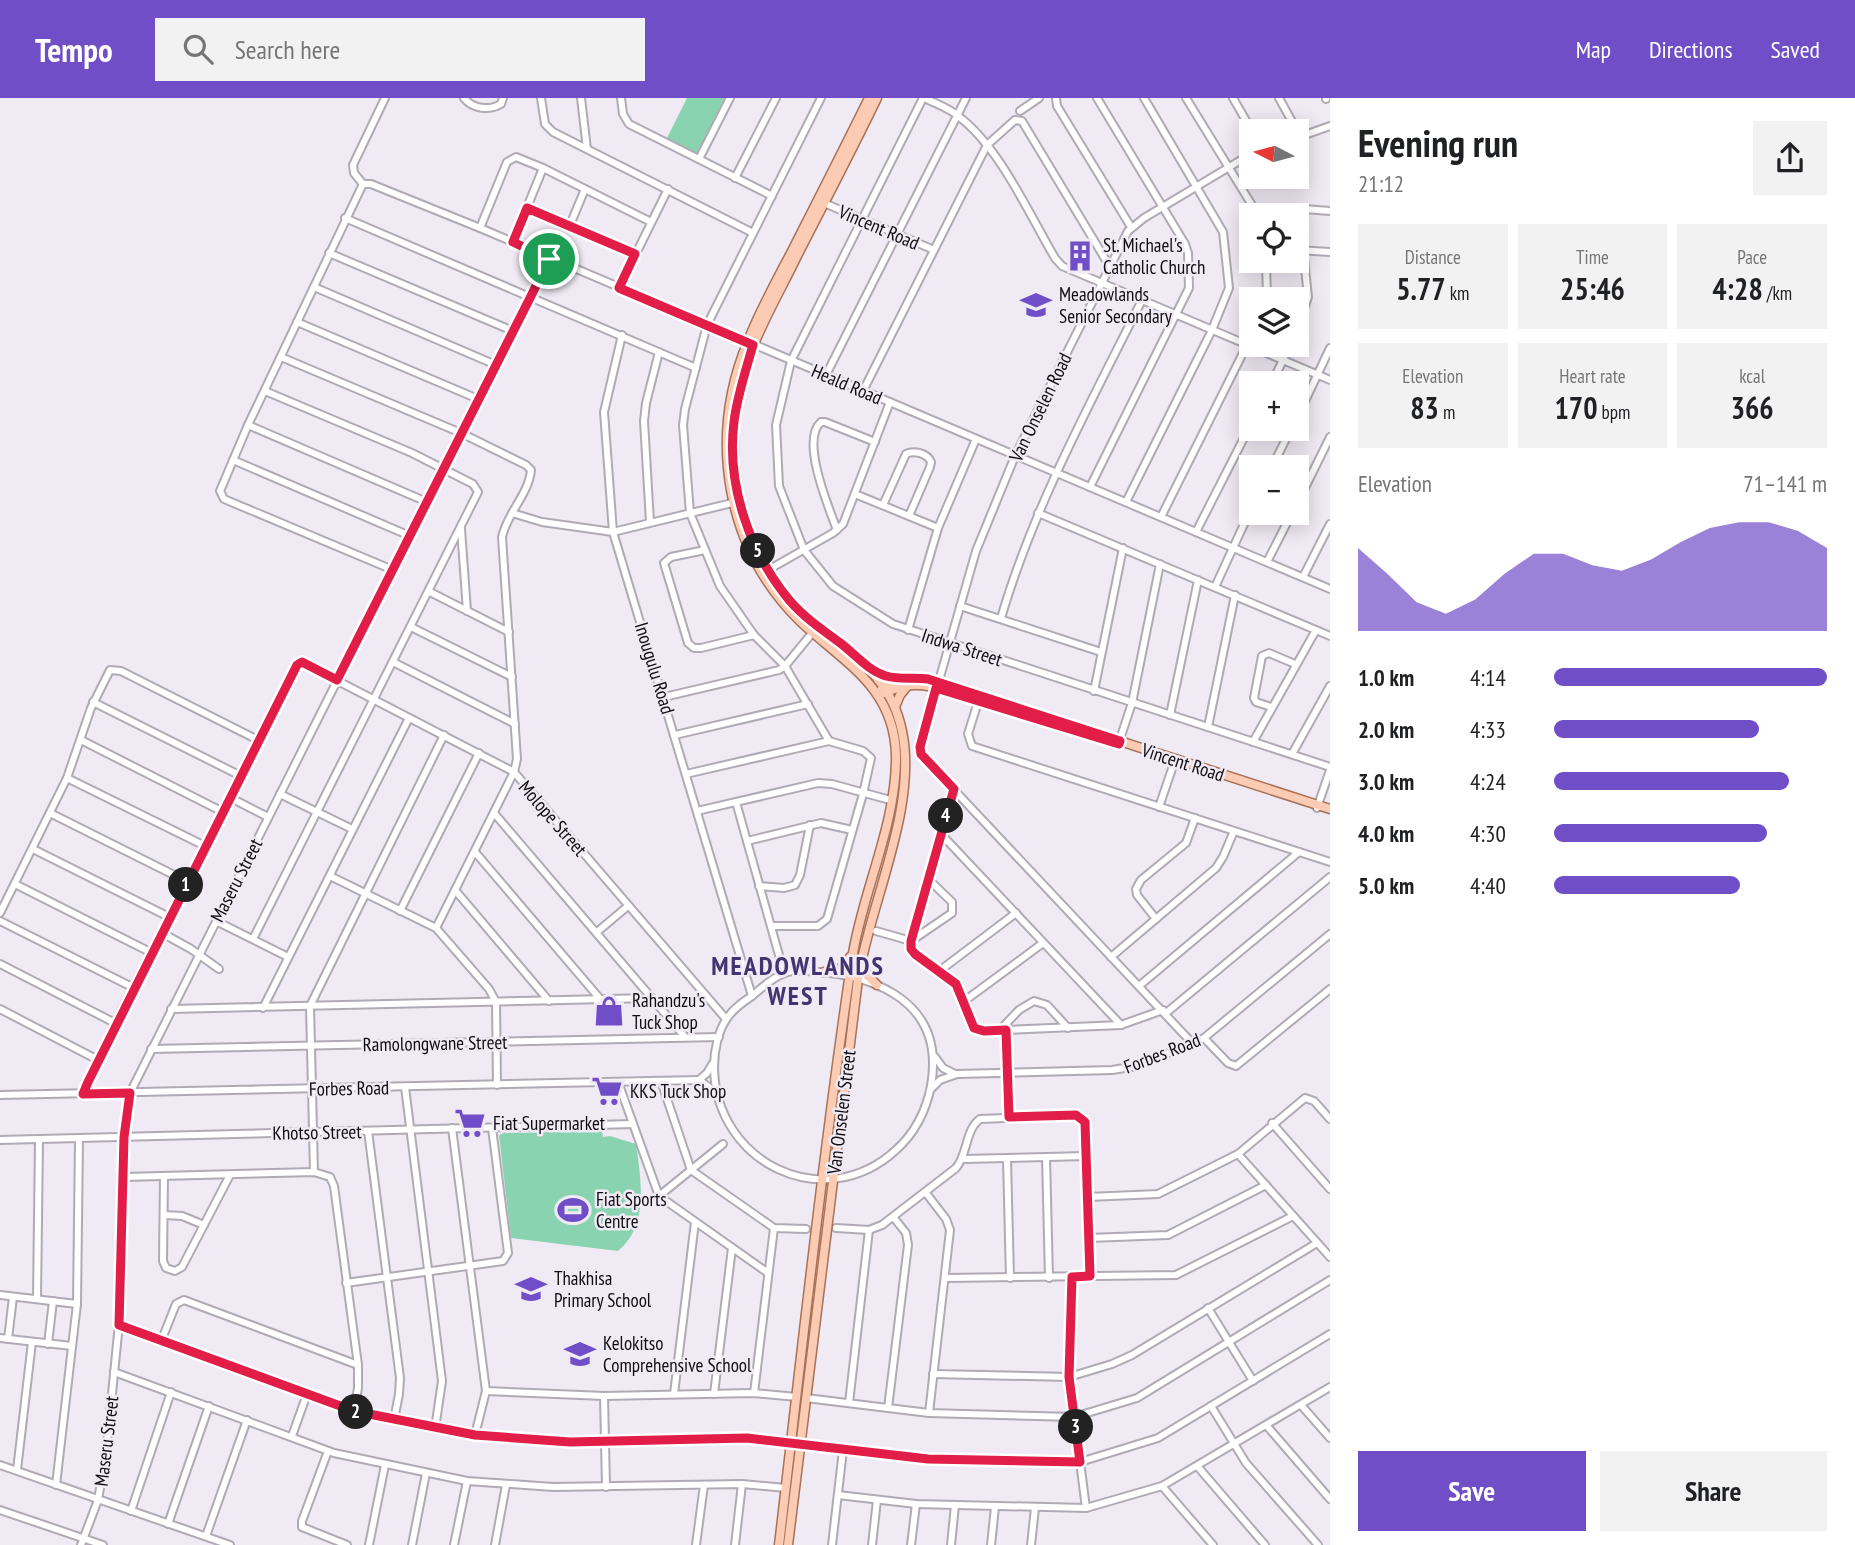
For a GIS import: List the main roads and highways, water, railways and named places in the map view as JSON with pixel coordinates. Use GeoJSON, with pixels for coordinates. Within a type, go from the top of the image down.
{"type":"FeatureCollection","features":[{"type":"Feature","properties":{"kind":"main road"},"geometry":{"type":"LineString","coordinates":[[869,98],[750,344],[734,388],[727,422],[727,454],[732,503],[768,582],[783,603],[813,632],[882,692]]}},
{"type":"Feature","properties":{"kind":"main road"},"geometry":{"type":"LineString","coordinates":[[877,98],[750,344],[736,406],[733,453],[741,507],[768,570],[802,614],[872,670],[905,682],[895,707]]}},
{"type":"Feature","properties":{"kind":"main road"},"geometry":{"type":"LineString","coordinates":[[872,670],[882,692]]}},
{"type":"Feature","properties":{"kind":"main road","name":"Vincent Road"},"geometry":{"type":"LineString","coordinates":[[882,692],[921,678],[978,702],[1119,743]]}},
{"type":"Feature","properties":{"kind":"main road","name":"Vincent Road"},"geometry":{"type":"LineString","coordinates":[[937,685],[1330,811]]}},
{"type":"Feature","properties":{"kind":"main road","name":"Van Onselen Street"},"geometry":{"type":"LineString","coordinates":[[854,978],[861,962],[896,831],[902,794],[905,752],[903,733],[895,707],[882,692]]}},
{"type":"Feature","properties":{"kind":"main road","name":"Van Onselen Street"},"geometry":{"type":"LineString","coordinates":[[779,1545],[802,1398],[854,978],[853,952],[886,826],[890,800],[896,750],[882,692]]}},
{"type":"Feature","properties":{"kind":"main road"},"geometry":{"type":"LineString","coordinates":[[824,972],[842,968],[853,952]]}},
{"type":"Feature","properties":{"kind":"main road"},"geometry":{"type":"LineString","coordinates":[[861,962],[864,972],[877,985]]}},
{"type":"Feature","properties":{"kind":"main road","name":"Van Onselen Street"},"geometry":{"type":"LineString","coordinates":[[788,1545],[795,1445]]}},
{"type":"Feature","properties":{"kind":"place","name":"St. Michael's Catholic Church"},"geometry":{"type":"Point","coordinates":[1080,256]}},
{"type":"Feature","properties":{"kind":"place","name":"Meadowlands Senior Secondary"},"geometry":{"type":"Point","coordinates":[1036,305]}},
{"type":"Feature","properties":{"kind":"place","name":"Rahandzu's Tuck Shop"},"geometry":{"type":"Point","coordinates":[609,1011]}},
{"type":"Feature","properties":{"kind":"place","name":"KKS Tuck Shop"},"geometry":{"type":"Point","coordinates":[607,1091]}},
{"type":"Feature","properties":{"kind":"place","name":"Fiat Supermarket"},"geometry":{"type":"Point","coordinates":[470,1123]}},
{"type":"Feature","properties":{"kind":"place","name":"Fiat Sports Centre"},"geometry":{"type":"Point","coordinates":[573,1210]}},
{"type":"Feature","properties":{"kind":"place","name":"Thakhisa Primary School"},"geometry":{"type":"Point","coordinates":[531,1289]}},
{"type":"Feature","properties":{"kind":"place","name":"Kelokitso Comprehensive School"},"geometry":{"type":"Point","coordinates":[580,1354]}},
{"type":"Feature","properties":{"kind":"district","name":"MEADOWLANDS WEST"},"geometry":{"type":"Point","coordinates":[798,981]}}]}
